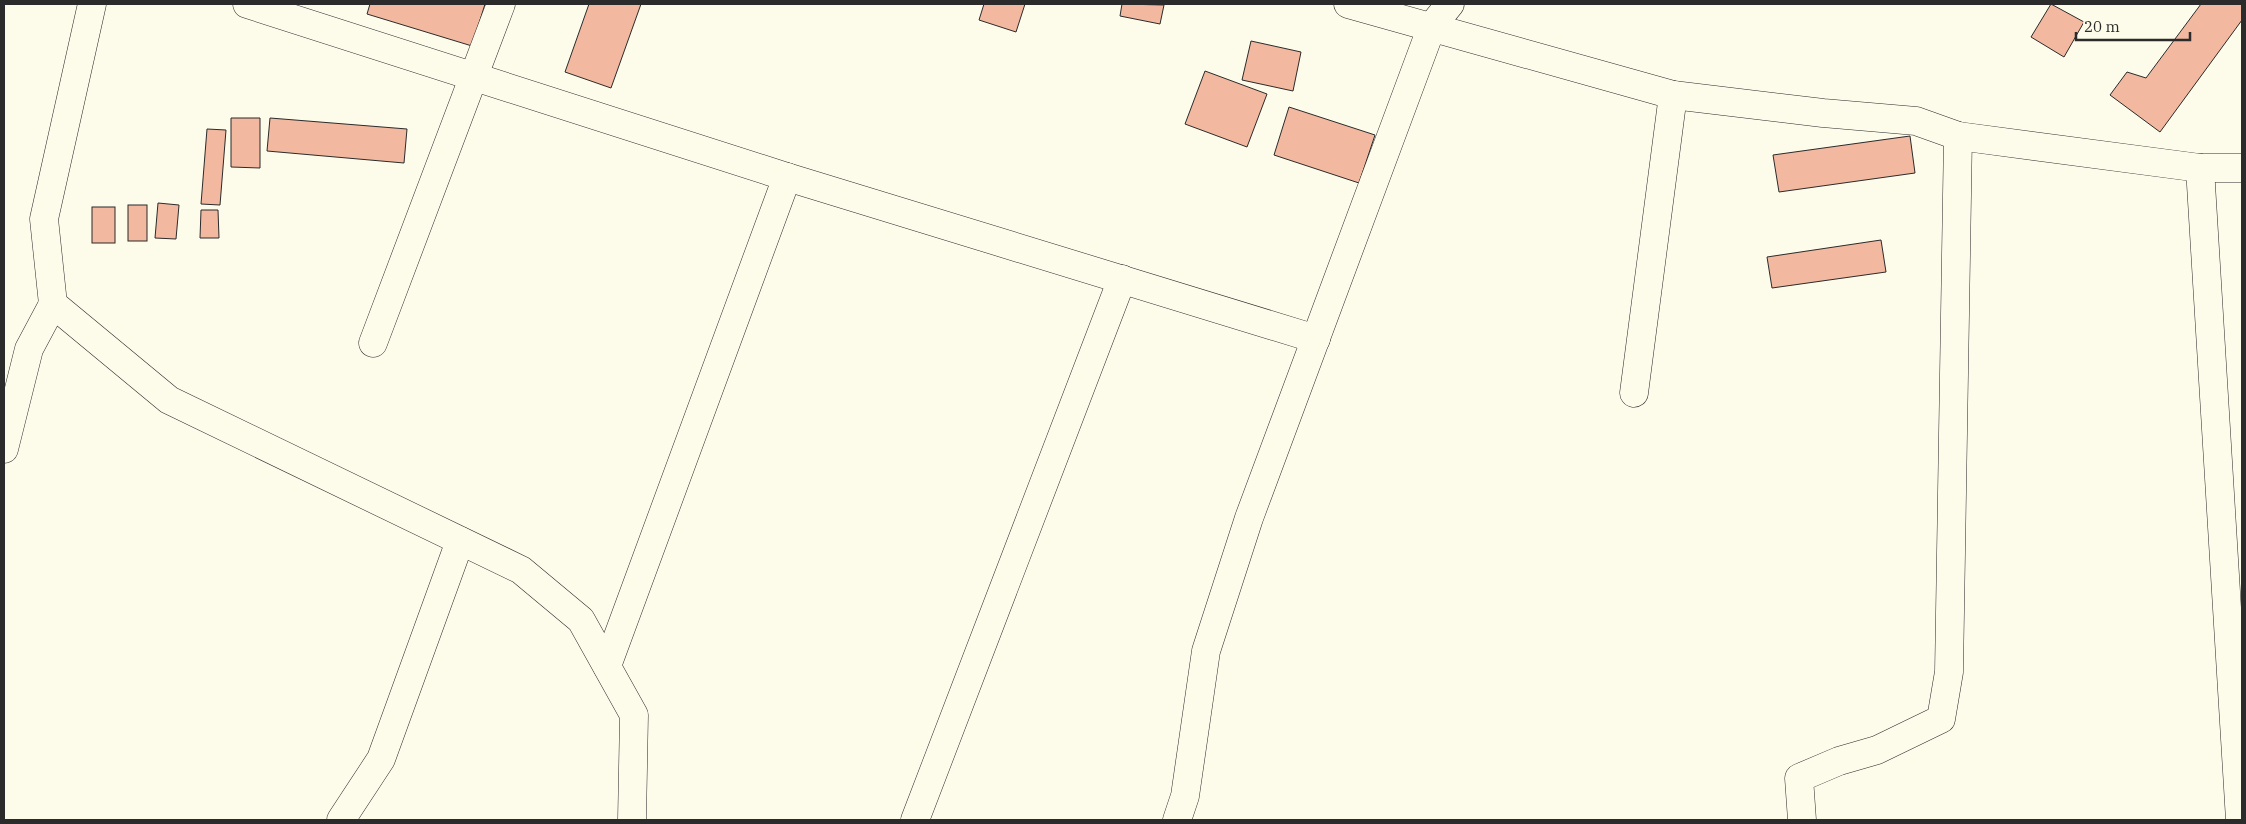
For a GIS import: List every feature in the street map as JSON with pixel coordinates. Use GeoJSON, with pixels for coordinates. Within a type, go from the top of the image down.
{"type":"FeatureCollection","features":[{"type":"Feature","properties":{"kind":"street"},"geometry":{"type":"LineString","coordinates":[[4,449],[29,349],[53,304],[44,219],[92,4]]}},
{"type":"Feature","properties":{"kind":"street"},"geometry":{"type":"LineString","coordinates":[[247,4],[787,177],[1316,339]]}},
{"type":"Feature","properties":{"kind":"street"},"geometry":{"type":"LineString","coordinates":[[373,343],[501,4]]}},
{"type":"Feature","properties":{"kind":"street"},"geometry":{"type":"LineString","coordinates":[[1348,4],[1673,95],[1823,113],[1916,121],[1958,136],[2200,168],[2242,168]]}},
{"type":"Feature","properties":{"kind":"street"},"geometry":{"type":"LineString","coordinates":[[1177,820],[1185,796],[1206,651],[1250,518],[1432,26],[1450,4]]}},
{"type":"Feature","properties":{"kind":"street"},"geometry":{"type":"LineString","coordinates":[[1634,393],[1673,95]]}},
{"type":"Feature","properties":{"kind":"street"},"geometry":{"type":"LineString","coordinates":[[1802,820],[1799,778],[1839,761],[1877,750],[1941,719],[1949,672],[1958,136]]}},
{"type":"Feature","properties":{"kind":"street"},"geometry":{"type":"LineString","coordinates":[[2200,168],[2240,820]]}},
{"type":"Feature","properties":{"kind":"street"},"geometry":{"type":"LineString","coordinates":[[607,666],[787,177]]}},
{"type":"Feature","properties":{"kind":"street"},"geometry":{"type":"LineString","coordinates":[[915,820],[1122,279]]}},
{"type":"Feature","properties":{"kind":"street"},"geometry":{"type":"LineString","coordinates":[[53,304],[168,400],[521,570],[581,620],[634,716],[632,820]]}},
{"type":"Feature","properties":{"kind":"street"},"geometry":{"type":"LineString","coordinates":[[341,820],[381,759],[460,541]]}},
{"type":"Feature","properties":{"kind":"building"},"geometry":{"type":"Polygon","coordinates":[[[370,4],[485,4],[472,46],[367,14],[370,4]]]}},
{"type":"Feature","properties":{"kind":"building"},"geometry":{"type":"Polygon","coordinates":[[[589,4],[641,4],[611,88],[565,72],[589,4]]]}},
{"type":"Feature","properties":{"kind":"building"},"geometry":{"type":"Polygon","coordinates":[[[984,4],[1025,4],[1016,32],[979,20],[984,4]]]}},
{"type":"Feature","properties":{"kind":"building"},"geometry":{"type":"Polygon","coordinates":[[[1122,4],[1164,5],[1160,24],[1120,16],[1122,4]]]}},
{"type":"Feature","properties":{"kind":"building"},"geometry":{"type":"Polygon","coordinates":[[[2051,4],[2084,22],[2064,57],[2031,37],[2051,4]]]}},
{"type":"Feature","properties":{"kind":"building"},"geometry":{"type":"Polygon","coordinates":[[[2201,4],[2242,4],[2242,20],[2160,132],[2110,95],[2127,72],[2146,78],[2201,4]]]}},
{"type":"Feature","properties":{"kind":"building"},"geometry":{"type":"Polygon","coordinates":[[[1251,41],[1301,52],[1293,91],[1242,80],[1251,41]]]}},
{"type":"Feature","properties":{"kind":"building"},"geometry":{"type":"Polygon","coordinates":[[[1205,71],[1267,94],[1247,147],[1185,124],[1205,71]]]}},
{"type":"Feature","properties":{"kind":"building"},"geometry":{"type":"Polygon","coordinates":[[[1289,107],[1375,135],[1359,183],[1274,155],[1289,107]]]}},
{"type":"Feature","properties":{"kind":"building"},"geometry":{"type":"Polygon","coordinates":[[[231,118],[260,118],[260,168],[231,167],[231,118]]]}},
{"type":"Feature","properties":{"kind":"building"},"geometry":{"type":"Polygon","coordinates":[[[270,118],[407,129],[404,163],[267,151],[270,118]]]}},
{"type":"Feature","properties":{"kind":"building"},"geometry":{"type":"Polygon","coordinates":[[[207,129],[226,130],[220,205],[201,204],[207,129]]]}},
{"type":"Feature","properties":{"kind":"building"},"geometry":{"type":"Polygon","coordinates":[[[1910,136],[1915,173],[1779,192],[1773,155],[1910,136]]]}},
{"type":"Feature","properties":{"kind":"building"},"geometry":{"type":"Polygon","coordinates":[[[158,203],[179,205],[176,239],[155,238],[158,203]]]}},
{"type":"Feature","properties":{"kind":"building"},"geometry":{"type":"Polygon","coordinates":[[[128,205],[147,205],[147,241],[128,241],[128,205]]]}},
{"type":"Feature","properties":{"kind":"building"},"geometry":{"type":"Polygon","coordinates":[[[92,207],[115,207],[115,243],[92,243],[92,207]]]}},
{"type":"Feature","properties":{"kind":"building"},"geometry":{"type":"Polygon","coordinates":[[[201,210],[218,210],[219,238],[200,238],[201,210]]]}},
{"type":"Feature","properties":{"kind":"building"},"geometry":{"type":"Polygon","coordinates":[[[1881,240],[1886,272],[1772,288],[1767,257],[1881,240]]]}}]}
